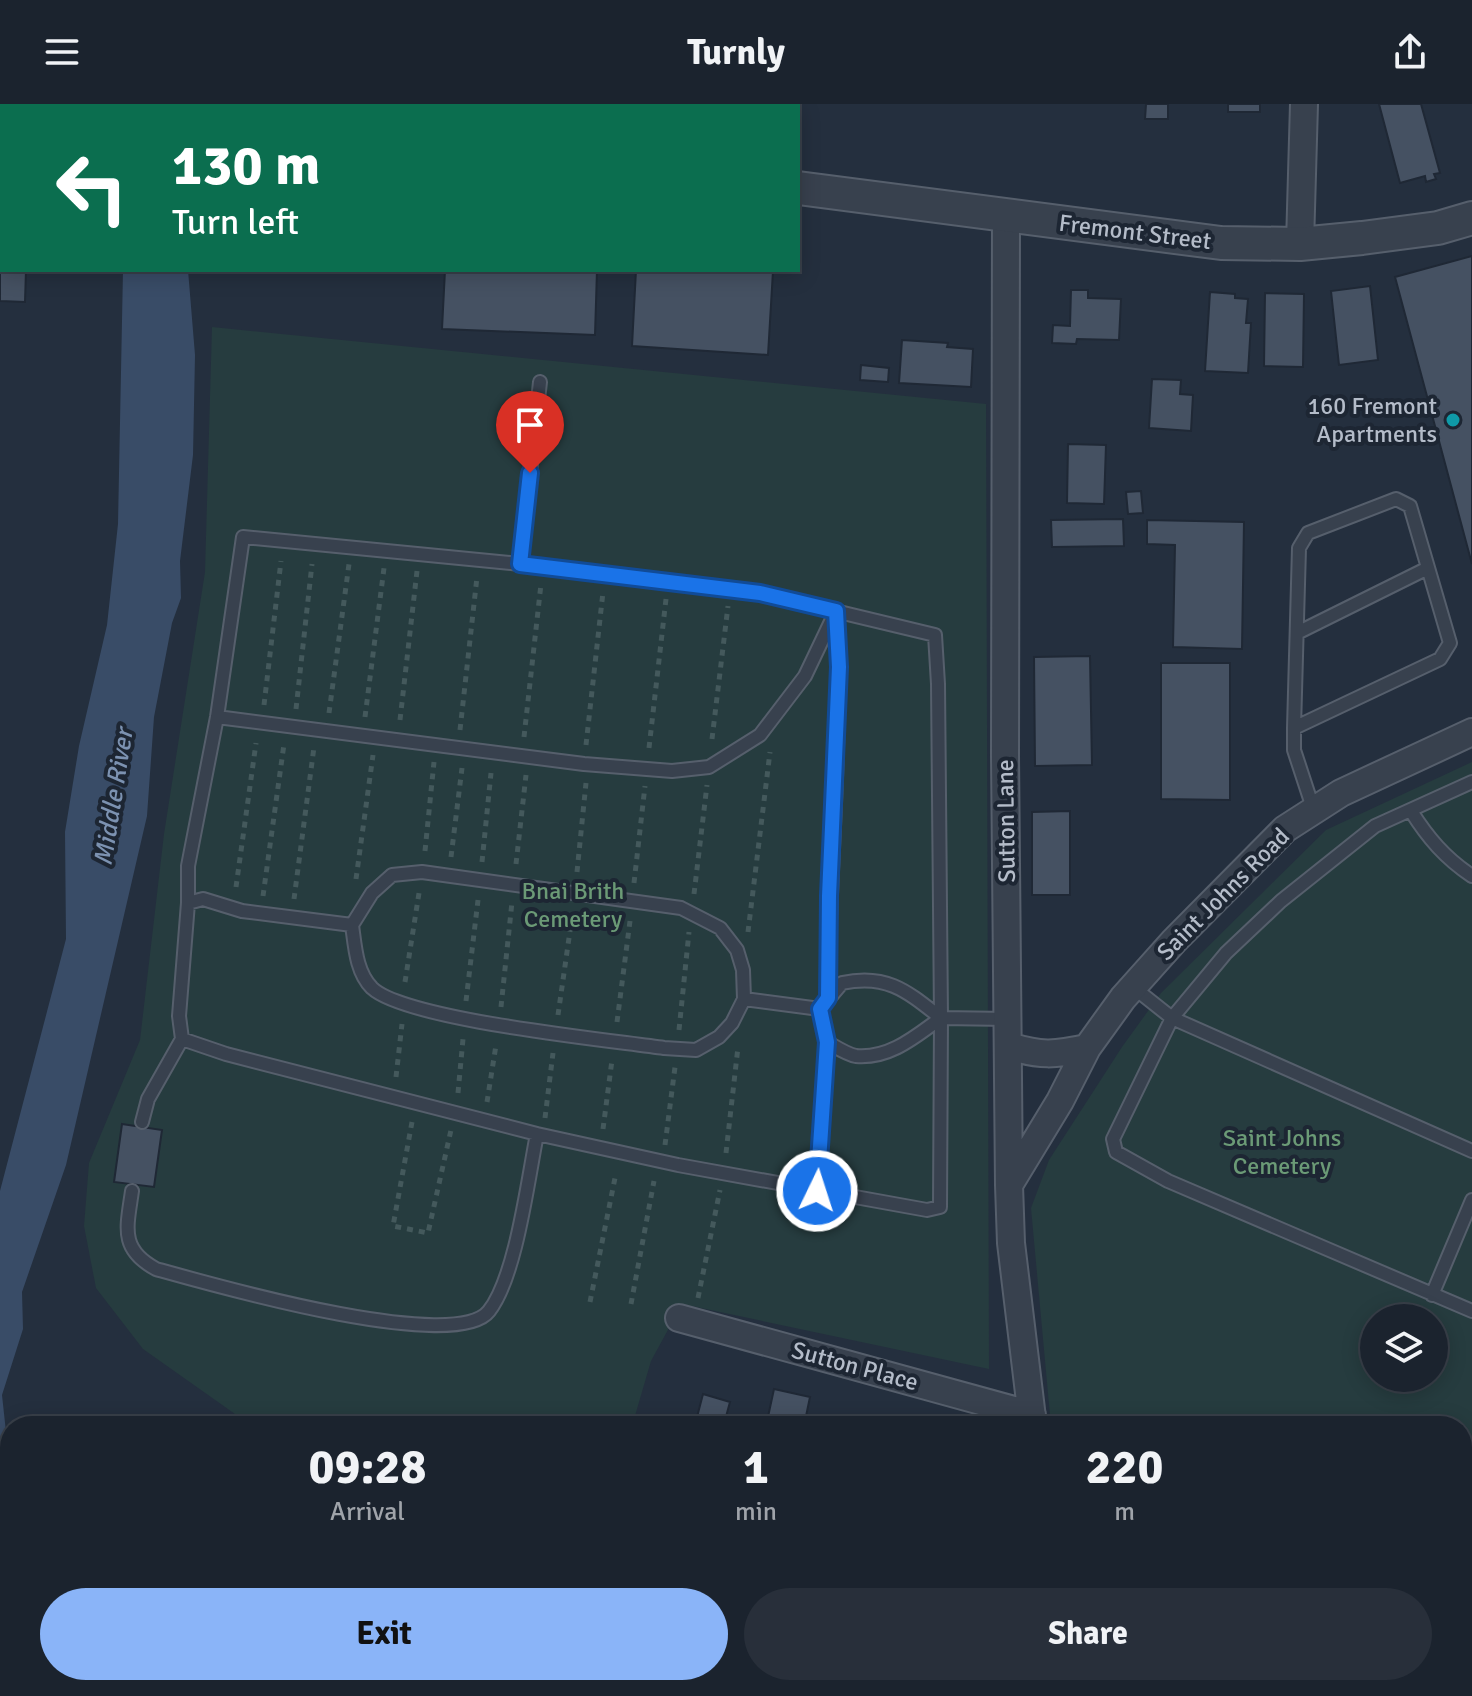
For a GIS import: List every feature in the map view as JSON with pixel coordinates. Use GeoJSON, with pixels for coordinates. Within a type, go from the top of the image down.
{"type":"FeatureCollection","features":[{"type":"Feature","properties":{"kind":"street"},"geometry":{"type":"LineString","coordinates":[[1300,244],[1304,104]]}},
{"type":"Feature","properties":{"kind":"street","name":"Fremont Street"},"geometry":{"type":"LineString","coordinates":[[800,188],[1221,243],[1300,244],[1438,228],[1472,218]]}},
{"type":"Feature","properties":{"kind":"street","name":"Sutton Lane"},"geometry":{"type":"LineString","coordinates":[[1006,215],[1005,756],[1009,1185],[1011,1243],[1031,1416]]}},
{"type":"Feature","properties":{"kind":"street","name":"Saint Johns Road"},"geometry":{"type":"LineString","coordinates":[[1009,1185],[1060,1101],[1087,1048],[1133,987],[1285,829],[1341,793],[1472,732]]}},
{"type":"Feature","properties":{"kind":"street"},"geometry":{"type":"LineString","coordinates":[[1009,1046],[1047,1055],[1087,1048]]}},
{"type":"Feature","properties":{"kind":"street","name":"Sutton Place"},"geometry":{"type":"LineString","coordinates":[[688,1309],[1017,1416]]}},
{"type":"Feature","properties":{"kind":"lane"},"geometry":{"type":"LineString","coordinates":[[520,564],[540,382]]}},
{"type":"Feature","properties":{"kind":"lane"},"geometry":{"type":"LineString","coordinates":[[1294,728],[1440,659],[1450,643],[1410,506],[1396,499],[1308,533],[1299,548],[1294,728],[1294,750],[1314,811]]}},
{"type":"Feature","properties":{"kind":"lane"},"geometry":{"type":"LineString","coordinates":[[142,1122],[148,1099],[182,1039],[179,1016],[188,866],[217,717],[243,537],[520,564],[760,593],[935,635],[941,1018],[940,1207],[927,1210],[817,1191],[537,1134],[226,1054],[182,1039]]}},
{"type":"Feature","properties":{"kind":"lane"},"geometry":{"type":"LineString","coordinates":[[1297,633],[1428,568]]}},
{"type":"Feature","properties":{"kind":"lane"},"geometry":{"type":"LineString","coordinates":[[217,717],[584,764],[672,771],[709,767],[760,735],[805,676],[836,611]]}},
{"type":"Feature","properties":{"kind":"lane"},"geometry":{"type":"LineString","coordinates":[[817,1191],[827,1042],[824,1004],[839,667],[836,611]]}},
{"type":"Feature","properties":{"kind":"lane"},"geometry":{"type":"LineString","coordinates":[[1472,782],[1375,826],[1281,901],[1226,953],[1172,1018],[1113,1139],[1116,1152],[1168,1181],[1472,1311]]}},
{"type":"Feature","properties":{"kind":"lane"},"geometry":{"type":"LineString","coordinates":[[1411,811],[1435,846],[1472,876]]}},
{"type":"Feature","properties":{"kind":"lane"},"geometry":{"type":"LineString","coordinates":[[422,872],[449,875],[681,908],[720,928],[737,950],[743,970],[744,999],[732,1023],[719,1037],[696,1050],[677,1049],[451,1016],[401,1003],[373,988],[358,966],[352,925],[372,893],[392,875],[422,872]]}},
{"type":"Feature","properties":{"kind":"lane"},"geometry":{"type":"LineString","coordinates":[[188,903],[203,899],[242,911],[352,925]]}},
{"type":"Feature","properties":{"kind":"lane"},"geometry":{"type":"LineString","coordinates":[[824,1004],[842,983],[875,979],[894,985],[941,1018],[1009,1019]]}},
{"type":"Feature","properties":{"kind":"lane"},"geometry":{"type":"LineString","coordinates":[[1133,987],[1172,1018],[1472,1151]]}},
{"type":"Feature","properties":{"kind":"lane"},"geometry":{"type":"LineString","coordinates":[[744,999],[824,1004]]}},
{"type":"Feature","properties":{"kind":"lane"},"geometry":{"type":"LineString","coordinates":[[827,1042],[853,1056],[873,1055],[900,1048],[941,1018]]}},
{"type":"Feature","properties":{"kind":"lane"},"geometry":{"type":"LineString","coordinates":[[132,1191],[126,1231],[133,1251],[142,1262],[156,1269],[255,1296],[373,1319],[433,1327],[459,1325],[481,1319],[488,1313],[509,1268],[537,1134]]}},
{"type":"Feature","properties":{"kind":"lane"},"geometry":{"type":"LineString","coordinates":[[1432,1295],[1472,1200]]}},
{"type":"Feature","properties":{"kind":"path"},"geometry":{"type":"LineString","coordinates":[[372,893],[356,881],[386,551]]}},
{"type":"Feature","properties":{"kind":"path"},"geometry":{"type":"LineString","coordinates":[[397,740],[419,555]]}},
{"type":"Feature","properties":{"kind":"path"},"geometry":{"type":"LineString","coordinates":[[449,875],[464,748],[460,730],[479,560]]}},
{"type":"Feature","properties":{"kind":"path"},"geometry":{"type":"LineString","coordinates":[[484,1120],[500,1024],[528,756],[524,735],[543,567]]}},
{"type":"Feature","properties":{"kind":"path"},"geometry":{"type":"LineString","coordinates":[[575,892],[586,786],[584,764],[605,575]]}},
{"type":"Feature","properties":{"kind":"path"},"geometry":{"type":"LineString","coordinates":[[601,1148],[633,900],[668,582]]}},
{"type":"Feature","properties":{"kind":"path"},"geometry":{"type":"LineString","coordinates":[[631,1304],[660,1161],[677,1049],[730,590]]}},
{"type":"Feature","properties":{"kind":"path"},"geometry":{"type":"LineString","coordinates":[[743,970],[775,715]]}},
{"type":"Feature","properties":{"kind":"path"},"geometry":{"type":"LineString","coordinates":[[394,1097],[403,1020],[401,1003],[422,872],[436,745]]}},
{"type":"Feature","properties":{"kind":"path"},"geometry":{"type":"LineString","coordinates":[[688,1309],[724,1173],[739,1046]]}},
{"type":"Feature","properties":{"kind":"path"},"geometry":{"type":"LineString","coordinates":[[590,1302],[620,1152]]}},
{"type":"Feature","properties":{"kind":"green space","name":"Bnai Brith Cemetery"},"geometry":{"type":"Polygon","coordinates":[[[212,327],[986,404],[989,1369],[682,1304],[651,1361],[635,1416],[238,1416],[143,1349],[96,1288],[84,1226],[89,1163],[140,1040],[164,834],[205,572],[212,327]]]}},
{"type":"Feature","properties":{"kind":"green space","name":"Saint Johns Cemetery"},"geometry":{"type":"Polygon","coordinates":[[[1472,762],[1472,1416],[1050,1416],[1031,1208],[1049,1160],[1161,993],[1326,830],[1472,762]]]}},
{"type":"Feature","properties":{"kind":"water","name":"Middle River"},"geometry":{"type":"Polygon","coordinates":[[[123,272],[188,272],[195,355],[193,455],[180,561],[181,598],[172,623],[154,717],[147,816],[66,1165],[22,1292],[23,1329],[2,1395],[4,1416],[0,1416],[0,1191],[66,939],[65,832],[79,746],[107,625],[118,524],[123,272]]]}},
{"type":"Feature","properties":{"kind":"building"},"geometry":{"type":"Polygon","coordinates":[[[1146,104],[1168,104],[1168,119],[1145,119],[1146,104]]]}},
{"type":"Feature","properties":{"kind":"building"},"geometry":{"type":"Polygon","coordinates":[[[1228,104],[1260,104],[1260,112],[1228,112],[1228,104]]]}},
{"type":"Feature","properties":{"kind":"building"},"geometry":{"type":"Polygon","coordinates":[[[1379,104],[1421,104],[1440,173],[1434,174],[1436,179],[1426,182],[1425,176],[1400,183],[1379,104]]]}},
{"type":"Feature","properties":{"kind":"building","name":"160 Fremont Apartments"},"geometry":{"type":"Polygon","coordinates":[[[1472,256],[1472,564],[1395,277],[1472,256]]]}},
{"type":"Feature","properties":{"kind":"building"},"geometry":{"type":"Polygon","coordinates":[[[0,272],[26,272],[25,302],[0,301],[0,272]]]}},
{"type":"Feature","properties":{"kind":"building"},"geometry":{"type":"Polygon","coordinates":[[[445,272],[597,272],[595,335],[442,329],[445,272]]]}},
{"type":"Feature","properties":{"kind":"building"},"geometry":{"type":"Polygon","coordinates":[[[636,272],[773,272],[768,355],[632,346],[636,272]]]}},
{"type":"Feature","properties":{"kind":"building"},"geometry":{"type":"Polygon","coordinates":[[[1370,286],[1378,360],[1339,365],[1331,291],[1370,286]]]}},
{"type":"Feature","properties":{"kind":"building"},"geometry":{"type":"Polygon","coordinates":[[[1071,290],[1088,290],[1088,298],[1121,299],[1119,340],[1077,339],[1076,344],[1052,343],[1053,325],[1070,326],[1071,290]]]}},
{"type":"Feature","properties":{"kind":"building"},"geometry":{"type":"Polygon","coordinates":[[[1210,292],[1235,294],[1235,298],[1248,299],[1246,323],[1251,323],[1248,373],[1205,371],[1210,292]]]}},
{"type":"Feature","properties":{"kind":"building"},"geometry":{"type":"Polygon","coordinates":[[[1265,293],[1304,294],[1303,367],[1264,366],[1265,293]]]}},
{"type":"Feature","properties":{"kind":"building"},"geometry":{"type":"Polygon","coordinates":[[[902,340],[948,343],[947,347],[973,349],[971,387],[899,383],[902,340]]]}},
{"type":"Feature","properties":{"kind":"building"},"geometry":{"type":"Polygon","coordinates":[[[861,365],[889,368],[888,382],[860,380],[861,365]]]}},
{"type":"Feature","properties":{"kind":"building"},"geometry":{"type":"Polygon","coordinates":[[[1152,379],[1181,380],[1180,394],[1193,395],[1191,431],[1149,428],[1152,379]]]}},
{"type":"Feature","properties":{"kind":"building"},"geometry":{"type":"Polygon","coordinates":[[[1068,444],[1106,445],[1104,504],[1067,503],[1068,444]]]}},
{"type":"Feature","properties":{"kind":"building"},"geometry":{"type":"Polygon","coordinates":[[[1141,491],[1143,513],[1128,514],[1126,492],[1141,491]]]}},
{"type":"Feature","properties":{"kind":"building"},"geometry":{"type":"Polygon","coordinates":[[[1123,519],[1124,546],[1052,547],[1051,520],[1123,519]]]}},
{"type":"Feature","properties":{"kind":"building"},"geometry":{"type":"Polygon","coordinates":[[[1147,520],[1244,522],[1242,649],[1173,647],[1175,545],[1147,544],[1147,520]]]}},
{"type":"Feature","properties":{"kind":"building"},"geometry":{"type":"Polygon","coordinates":[[[1090,656],[1092,765],[1035,766],[1034,657],[1090,656]]]}},
{"type":"Feature","properties":{"kind":"building"},"geometry":{"type":"Polygon","coordinates":[[[1161,663],[1230,663],[1230,800],[1161,799],[1161,663]]]}},
{"type":"Feature","properties":{"kind":"building"},"geometry":{"type":"Polygon","coordinates":[[[1070,811],[1070,895],[1032,895],[1032,812],[1070,811]]]}},
{"type":"Feature","properties":{"kind":"building"},"geometry":{"type":"Polygon","coordinates":[[[122,1124],[162,1130],[154,1187],[114,1182],[122,1124]]]}},
{"type":"Feature","properties":{"kind":"building"},"geometry":{"type":"Polygon","coordinates":[[[774,1389],[810,1397],[806,1416],[768,1416],[774,1389]]]}},
{"type":"Feature","properties":{"kind":"building"},"geometry":{"type":"Polygon","coordinates":[[[703,1394],[730,1402],[726,1416],[697,1416],[703,1394]]]}},
{"type":"Feature","properties":{"kind":"place","name":"160 Fremont Apartments"},"geometry":{"type":"Point","coordinates":[1453,420]}},
{"type":"Feature","properties":{"kind":"route"},"geometry":{"type":"LineString","coordinates":[[530,473],[520,564],[760,593],[836,611],[839,667],[828,998],[820,1009],[827,1042],[817,1191]]}}]}
